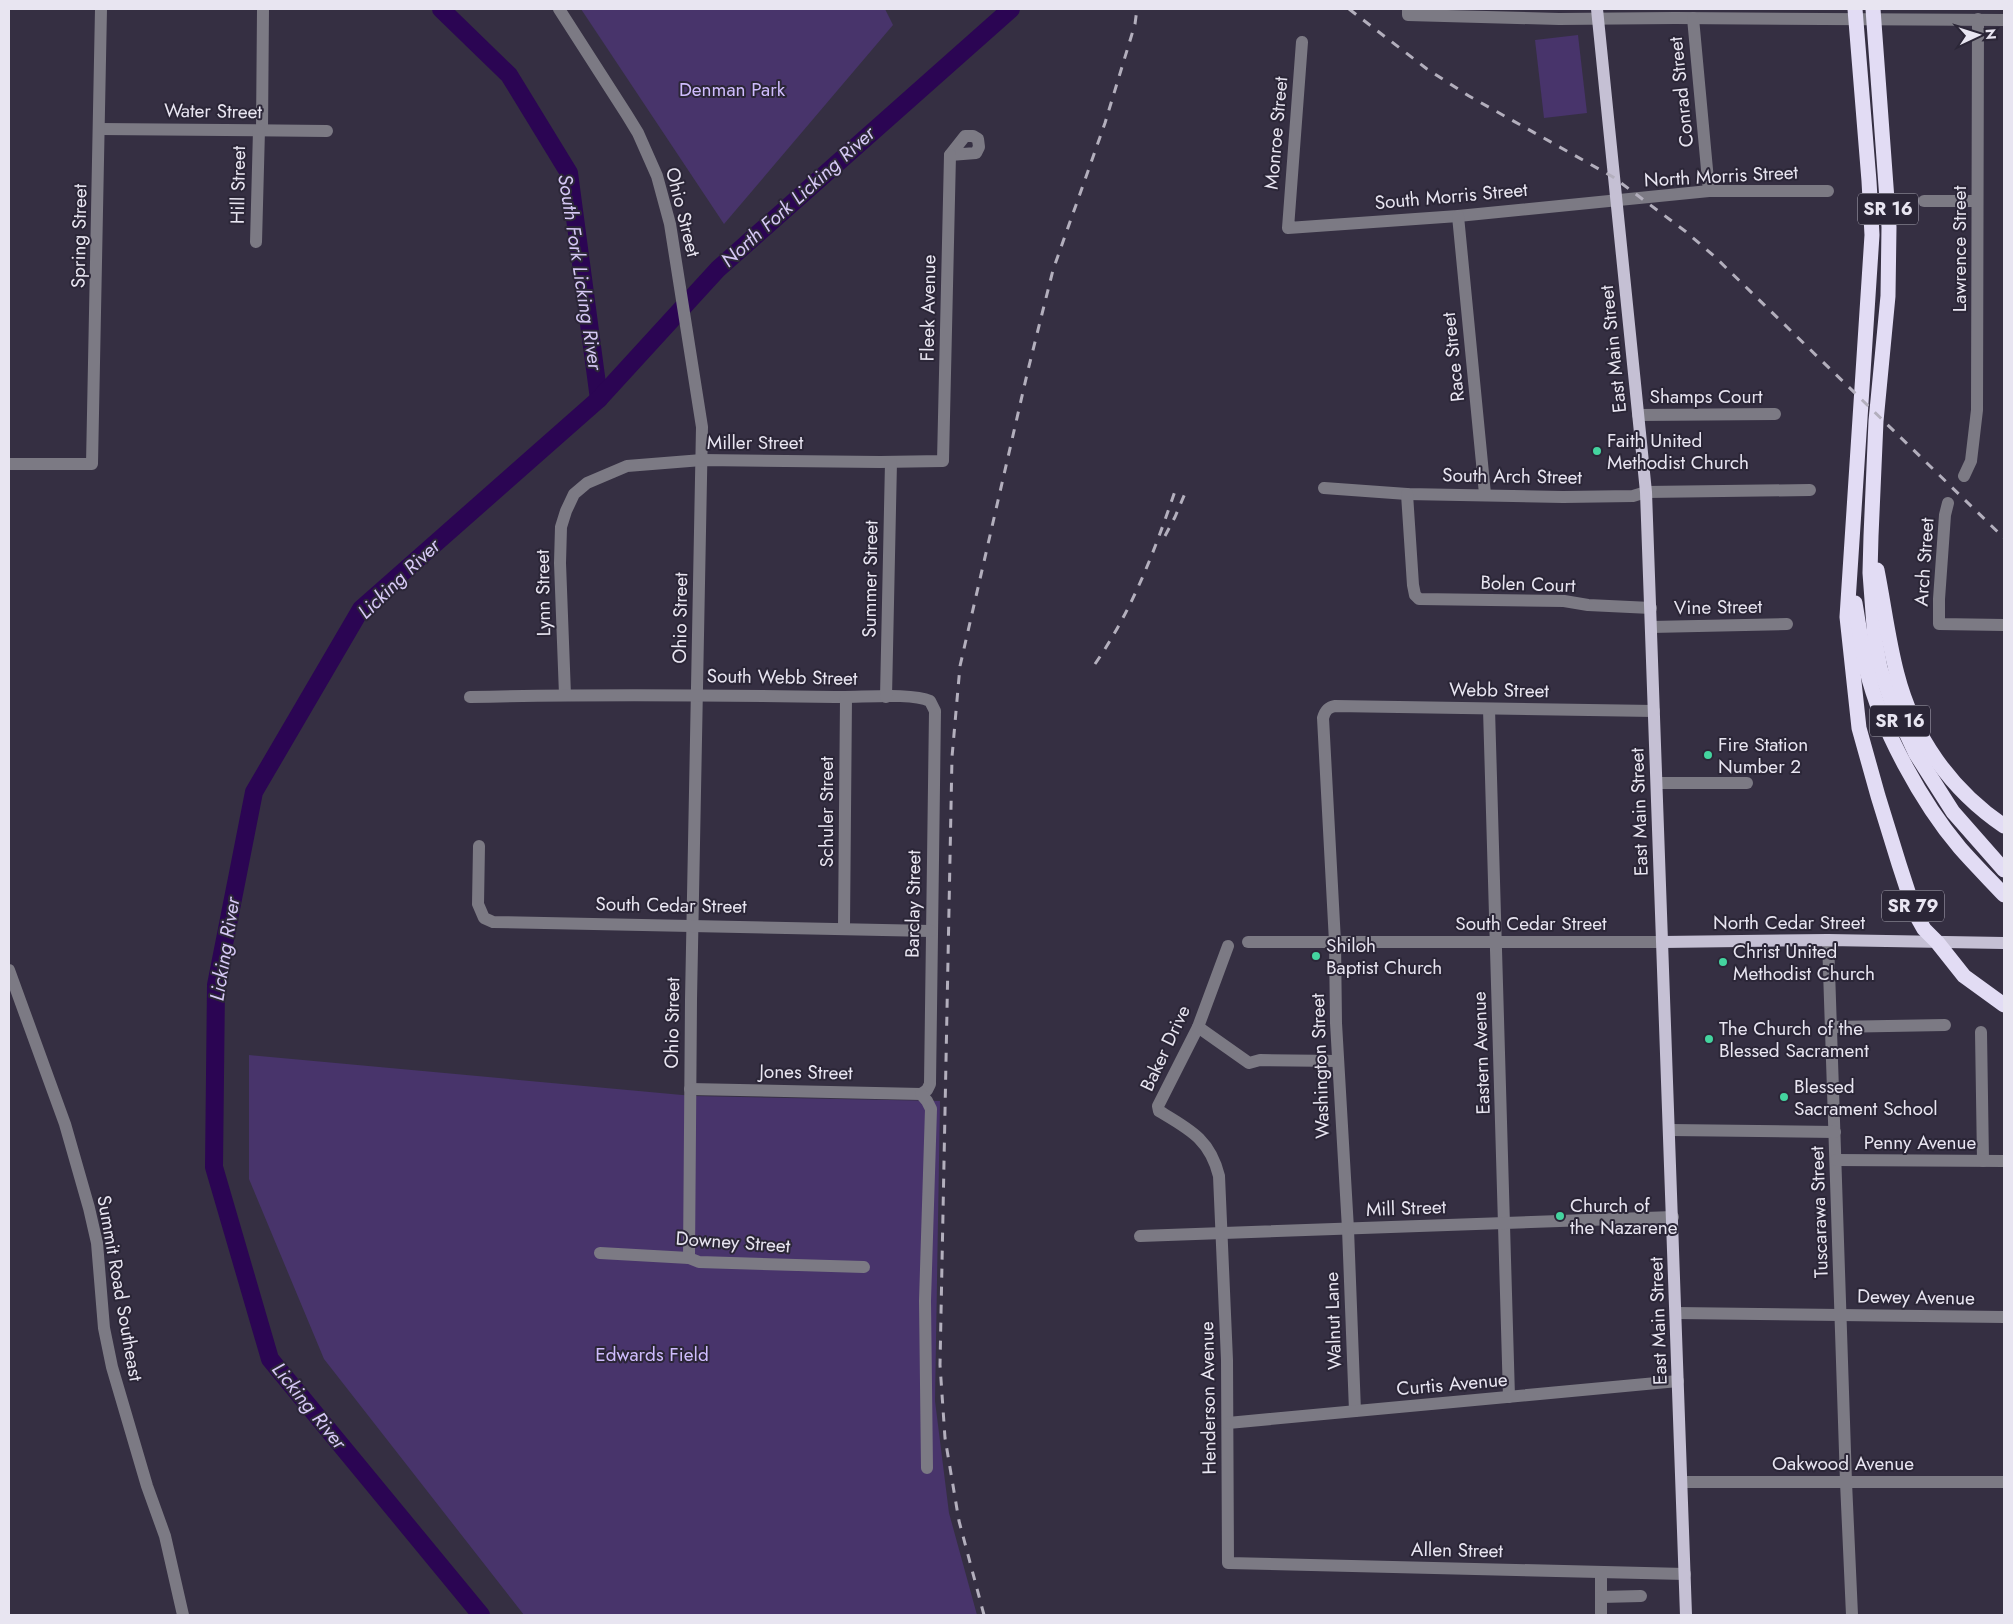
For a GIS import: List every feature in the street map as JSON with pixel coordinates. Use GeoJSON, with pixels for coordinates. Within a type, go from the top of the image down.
{"type":"FeatureCollection","features":[{"type":"Feature","properties":{"kind":"highway","name":"SR 16"},"geometry":{"type":"LineString","coordinates":[[1855,9],[1872,235],[1851,580],[1868,672],[1894,743],[1939,820],[1960,848],[2004,895]]}},
{"type":"Feature","properties":{"kind":"highway","name":"SR 16"},"geometry":{"type":"LineString","coordinates":[[1873,9],[1889,227],[1888,296],[1876,421],[1871,542],[1870,581],[1875,640],[1880,668],[1891,700],[1916,754],[1953,812],[2004,870]]}},
{"type":"Feature","properties":{"kind":"highway"},"geometry":{"type":"LineString","coordinates":[[1871,542],[1897,676],[1914,723],[1922,739],[1953,782],[1986,813],[2004,826]]}},
{"type":"Feature","properties":{"kind":"highway","name":"SR 79"},"geometry":{"type":"LineString","coordinates":[[1851,580],[1847,617],[1859,728],[1915,913],[1924,929],[1937,942]]}},
{"type":"Feature","properties":{"kind":"highway"},"geometry":{"type":"LineString","coordinates":[[1937,942],[1964,976],[2004,1005]]}},
{"type":"Feature","properties":{"kind":"main road","name":"East Main Street"},"geometry":{"type":"LineString","coordinates":[[1597,14],[1646,492],[1686,1615]]}},
{"type":"Feature","properties":{"kind":"main road","name":"North Cedar Street"},"geometry":{"type":"LineString","coordinates":[[1663,942],[1828,940],[2004,943]]}},
{"type":"Feature","properties":{"kind":"street","name":"Spring Street"},"geometry":{"type":"LineString","coordinates":[[9,464],[92,464],[101,9]]}},
{"type":"Feature","properties":{"kind":"street","name":"Hill Street"},"geometry":{"type":"LineString","coordinates":[[256,242],[263,9]]}},
{"type":"Feature","properties":{"kind":"street","name":"Ohio Street"},"geometry":{"type":"LineString","coordinates":[[559,9],[612,89],[638,133],[654,170],[664,200],[676,256],[702,427],[690,1089],[689,1258]]}},
{"type":"Feature","properties":{"kind":"street"},"geometry":{"type":"LineString","coordinates":[[1408,12],[1597,14],[1693,18],[1779,14],[2004,20]]}},
{"type":"Feature","properties":{"kind":"street","name":"Conrad Street"},"geometry":{"type":"LineString","coordinates":[[1693,18],[1710,191]]}},
{"type":"Feature","properties":{"kind":"street","name":"Lawrence Street"},"geometry":{"type":"LineString","coordinates":[[1964,476],[1971,461],[1977,410],[1978,19]]}},
{"type":"Feature","properties":{"kind":"street","name":"Monroe Street"},"geometry":{"type":"LineString","coordinates":[[1288,228],[1302,42]]}},
{"type":"Feature","properties":{"kind":"street","name":"Water Street"},"geometry":{"type":"LineString","coordinates":[[100,129],[327,131]]}},
{"type":"Feature","properties":{"kind":"street","name":"Fleek Avenue"},"geometry":{"type":"LineString","coordinates":[[943,461],[950,155]]}},
{"type":"Feature","properties":{"kind":"street","name":"North Morris Street"},"geometry":{"type":"LineString","coordinates":[[1616,200],[1710,191],[1828,191]]}},
{"type":"Feature","properties":{"kind":"street","name":"South Morris Street"},"geometry":{"type":"LineString","coordinates":[[1288,228],[1458,216],[1616,200]]}},
{"type":"Feature","properties":{"kind":"street"},"geometry":{"type":"LineString","coordinates":[[1924,201],[1977,201]]}},
{"type":"Feature","properties":{"kind":"street","name":"Race Street"},"geometry":{"type":"LineString","coordinates":[[1458,216],[1486,494]]}},
{"type":"Feature","properties":{"kind":"street","name":"Shamps Court"},"geometry":{"type":"LineString","coordinates":[[1638,415],[1775,414]]}},
{"type":"Feature","properties":{"kind":"street","name":"Miller Street"},"geometry":{"type":"LineString","coordinates":[[574,494],[587,483],[627,466],[702,460],[943,461]]}},
{"type":"Feature","properties":{"kind":"street","name":"Summer Street"},"geometry":{"type":"LineString","coordinates":[[886,697],[891,462]]}},
{"type":"Feature","properties":{"kind":"street","name":"South Arch Street"},"geometry":{"type":"LineString","coordinates":[[1324,488],[1407,494],[1486,494],[1560,497],[1633,496],[1646,492],[1810,490]]}},
{"type":"Feature","properties":{"kind":"street","name":"Lynn Street"},"geometry":{"type":"LineString","coordinates":[[565,695],[560,563],[561,527],[574,494]]}},
{"type":"Feature","properties":{"kind":"street","name":"Bolen Court"},"geometry":{"type":"LineString","coordinates":[[1407,494],[1413,585],[1415,595],[1423,600],[1564,601],[1588,605],[1651,608]]}},
{"type":"Feature","properties":{"kind":"street","name":"Arch Street"},"geometry":{"type":"LineString","coordinates":[[1948,503],[1945,515],[1939,624],[2004,625]]}},
{"type":"Feature","properties":{"kind":"street","name":"Vine Street"},"geometry":{"type":"LineString","coordinates":[[1651,627],[1787,624]]}},
{"type":"Feature","properties":{"kind":"street","name":"South Webb Street"},"geometry":{"type":"LineString","coordinates":[[470,697],[697,694],[924,698],[930,701],[935,711]]}},
{"type":"Feature","properties":{"kind":"street","name":"Schuler Street"},"geometry":{"type":"LineString","coordinates":[[844,928],[846,698]]}},
{"type":"Feature","properties":{"kind":"street","name":"Webb Street"},"geometry":{"type":"LineString","coordinates":[[1344,706],[1654,711]]}},
{"type":"Feature","properties":{"kind":"street","name":"Washington Street"},"geometry":{"type":"LineString","coordinates":[[1344,706],[1330,707],[1323,718],[1335,942],[1338,1061],[1348,1229]]}},
{"type":"Feature","properties":{"kind":"street","name":"Eastern Avenue"},"geometry":{"type":"LineString","coordinates":[[1489,709],[1509,1397]]}},
{"type":"Feature","properties":{"kind":"street","name":"Barclay Street"},"geometry":{"type":"LineString","coordinates":[[921,1094],[927,1090],[930,1084],[935,711]]}},
{"type":"Feature","properties":{"kind":"street"},"geometry":{"type":"LineString","coordinates":[[1657,783],[1747,783]]}},
{"type":"Feature","properties":{"kind":"street","name":"South Cedar Street"},"geometry":{"type":"LineString","coordinates":[[479,846],[478,904],[484,918],[493,922],[693,924],[931,930]]}},
{"type":"Feature","properties":{"kind":"street","name":"Tuscarawa Street"},"geometry":{"type":"LineString","coordinates":[[1828,940],[1852,1615]]}},
{"type":"Feature","properties":{"kind":"street","name":"South Cedar Street"},"geometry":{"type":"LineString","coordinates":[[1248,942],[1663,942]]}},
{"type":"Feature","properties":{"kind":"street","name":"Baker Drive"},"geometry":{"type":"LineString","coordinates":[[1221,1233],[1220,1176],[1209,1149],[1194,1133],[1159,1111],[1159,1103],[1198,1027],[1228,946]]}},
{"type":"Feature","properties":{"kind":"street","name":"Summit Road Southeast"},"geometry":{"type":"LineString","coordinates":[[9,970],[65,1124],[89,1208],[97,1243],[104,1328],[112,1367],[147,1486],[165,1536],[183,1615]]}},
{"type":"Feature","properties":{"kind":"street"},"geometry":{"type":"LineString","coordinates":[[1831,1027],[1946,1025]]}},
{"type":"Feature","properties":{"kind":"street"},"geometry":{"type":"LineString","coordinates":[[1198,1027],[1249,1063],[1260,1060],[1338,1061]]}},
{"type":"Feature","properties":{"kind":"street"},"geometry":{"type":"LineString","coordinates":[[1981,1032],[1983,1161]]}},
{"type":"Feature","properties":{"kind":"street","name":"Jones Street"},"geometry":{"type":"LineString","coordinates":[[690,1089],[921,1094]]}},
{"type":"Feature","properties":{"kind":"street"},"geometry":{"type":"LineString","coordinates":[[921,1094],[931,1109],[924,1301],[927,1468]]}},
{"type":"Feature","properties":{"kind":"street"},"geometry":{"type":"LineString","coordinates":[[1670,1130],[1835,1132]]}},
{"type":"Feature","properties":{"kind":"street","name":"Penny Avenue"},"geometry":{"type":"LineString","coordinates":[[1836,1160],[2004,1161]]}},
{"type":"Feature","properties":{"kind":"street","name":"Mill Street"},"geometry":{"type":"LineString","coordinates":[[1140,1236],[1673,1217]]}},
{"type":"Feature","properties":{"kind":"street","name":"Walnut Lane"},"geometry":{"type":"LineString","coordinates":[[1348,1229],[1356,1411]]}},
{"type":"Feature","properties":{"kind":"street","name":"Henderson Avenue"},"geometry":{"type":"LineString","coordinates":[[1221,1233],[1228,1360],[1228,1562]]}},
{"type":"Feature","properties":{"kind":"street","name":"Downey Street"},"geometry":{"type":"LineString","coordinates":[[600,1253],[689,1258],[699,1262],[864,1267]]}},
{"type":"Feature","properties":{"kind":"street","name":"Dewey Avenue"},"geometry":{"type":"LineString","coordinates":[[1676,1313],[2004,1317]]}},
{"type":"Feature","properties":{"kind":"street","name":"Curtis Avenue"},"geometry":{"type":"LineString","coordinates":[[1228,1423],[1678,1381]]}},
{"type":"Feature","properties":{"kind":"street","name":"Oakwood Avenue"},"geometry":{"type":"LineString","coordinates":[[1682,1482],[2004,1482]]}},
{"type":"Feature","properties":{"kind":"street","name":"Allen Street"},"geometry":{"type":"LineString","coordinates":[[1228,1562],[1685,1574]]}},
{"type":"Feature","properties":{"kind":"street"},"geometry":{"type":"LineString","coordinates":[[1600,1572],[1601,1615]]}},
{"type":"Feature","properties":{"kind":"street"},"geometry":{"type":"LineString","coordinates":[[1601,1597],[1641,1596]]}},
{"type":"Feature","properties":{"kind":"green space","name":"Denman Park"},"geometry":{"type":"Polygon","coordinates":[[[581,9],[885,9],[893,25],[724,224],[581,9]]]}},
{"type":"Feature","properties":{"kind":"green space"},"geometry":{"type":"Polygon","coordinates":[[[1578,35],[1587,113],[1544,118],[1535,40],[1578,35]]]}},
{"type":"Feature","properties":{"kind":"green space","name":"Edwards Field"},"geometry":{"type":"Polygon","coordinates":[[[249,1055],[693,1096],[940,1101],[935,1401],[949,1513],[977,1615],[524,1615],[324,1359],[249,1179],[249,1055]]]}},
{"type":"Feature","properties":{"kind":"waterway","name":"South Fork Licking River"},"geometry":{"type":"LineString","coordinates":[[441,9],[509,75],[569,173],[599,399]]}},
{"type":"Feature","properties":{"kind":"waterway","name":"Licking River"},"geometry":{"type":"LineString","coordinates":[[481,1615],[270,1359],[214,1167],[216,985],[254,792],[361,609],[599,399],[718,269],[1011,9]]}},
{"type":"Feature","properties":{"kind":"railway"},"geometry":{"type":"LineString","coordinates":[[984,1615],[959,1521],[945,1438],[940,1365],[952,757],[960,666],[1053,270],[1105,123],[1135,24],[1137,9]]}},
{"type":"Feature","properties":{"kind":"railway"},"geometry":{"type":"LineString","coordinates":[[1349,9],[1427,69],[1469,96],[1613,177],[1685,231],[1714,256],[2004,538]]}},
{"type":"Feature","properties":{"kind":"railway"},"geometry":{"type":"LineString","coordinates":[[1095,664],[1121,622],[1142,579],[1176,488]]}},
{"type":"Feature","properties":{"kind":"railway"},"geometry":{"type":"LineString","coordinates":[[1165,536],[1186,491]]}},
{"type":"Feature","properties":{"kind":"place","name":"Faith United Methodist Church"},"geometry":{"type":"Point","coordinates":[1597,451]}},
{"type":"Feature","properties":{"kind":"place","name":"Fire Station Number 2"},"geometry":{"type":"Point","coordinates":[1708,755]}},
{"type":"Feature","properties":{"kind":"place","name":"Shiloh Baptist Church"},"geometry":{"type":"Point","coordinates":[1316,956]}},
{"type":"Feature","properties":{"kind":"place","name":"Christ United Methodist Church"},"geometry":{"type":"Point","coordinates":[1723,962]}},
{"type":"Feature","properties":{"kind":"place","name":"The Church of the Blessed Sacrament"},"geometry":{"type":"Point","coordinates":[1709,1039]}},
{"type":"Feature","properties":{"kind":"place","name":"Blessed Sacrament School"},"geometry":{"type":"Point","coordinates":[1784,1097]}},
{"type":"Feature","properties":{"kind":"place","name":"Church of the Nazarene"},"geometry":{"type":"Point","coordinates":[1560,1216]}},
{"type":"Feature","properties":{"kind":"water label","name":"North Fork Licking River"},"geometry":{"type":"Point","coordinates":[798,197]}}]}
